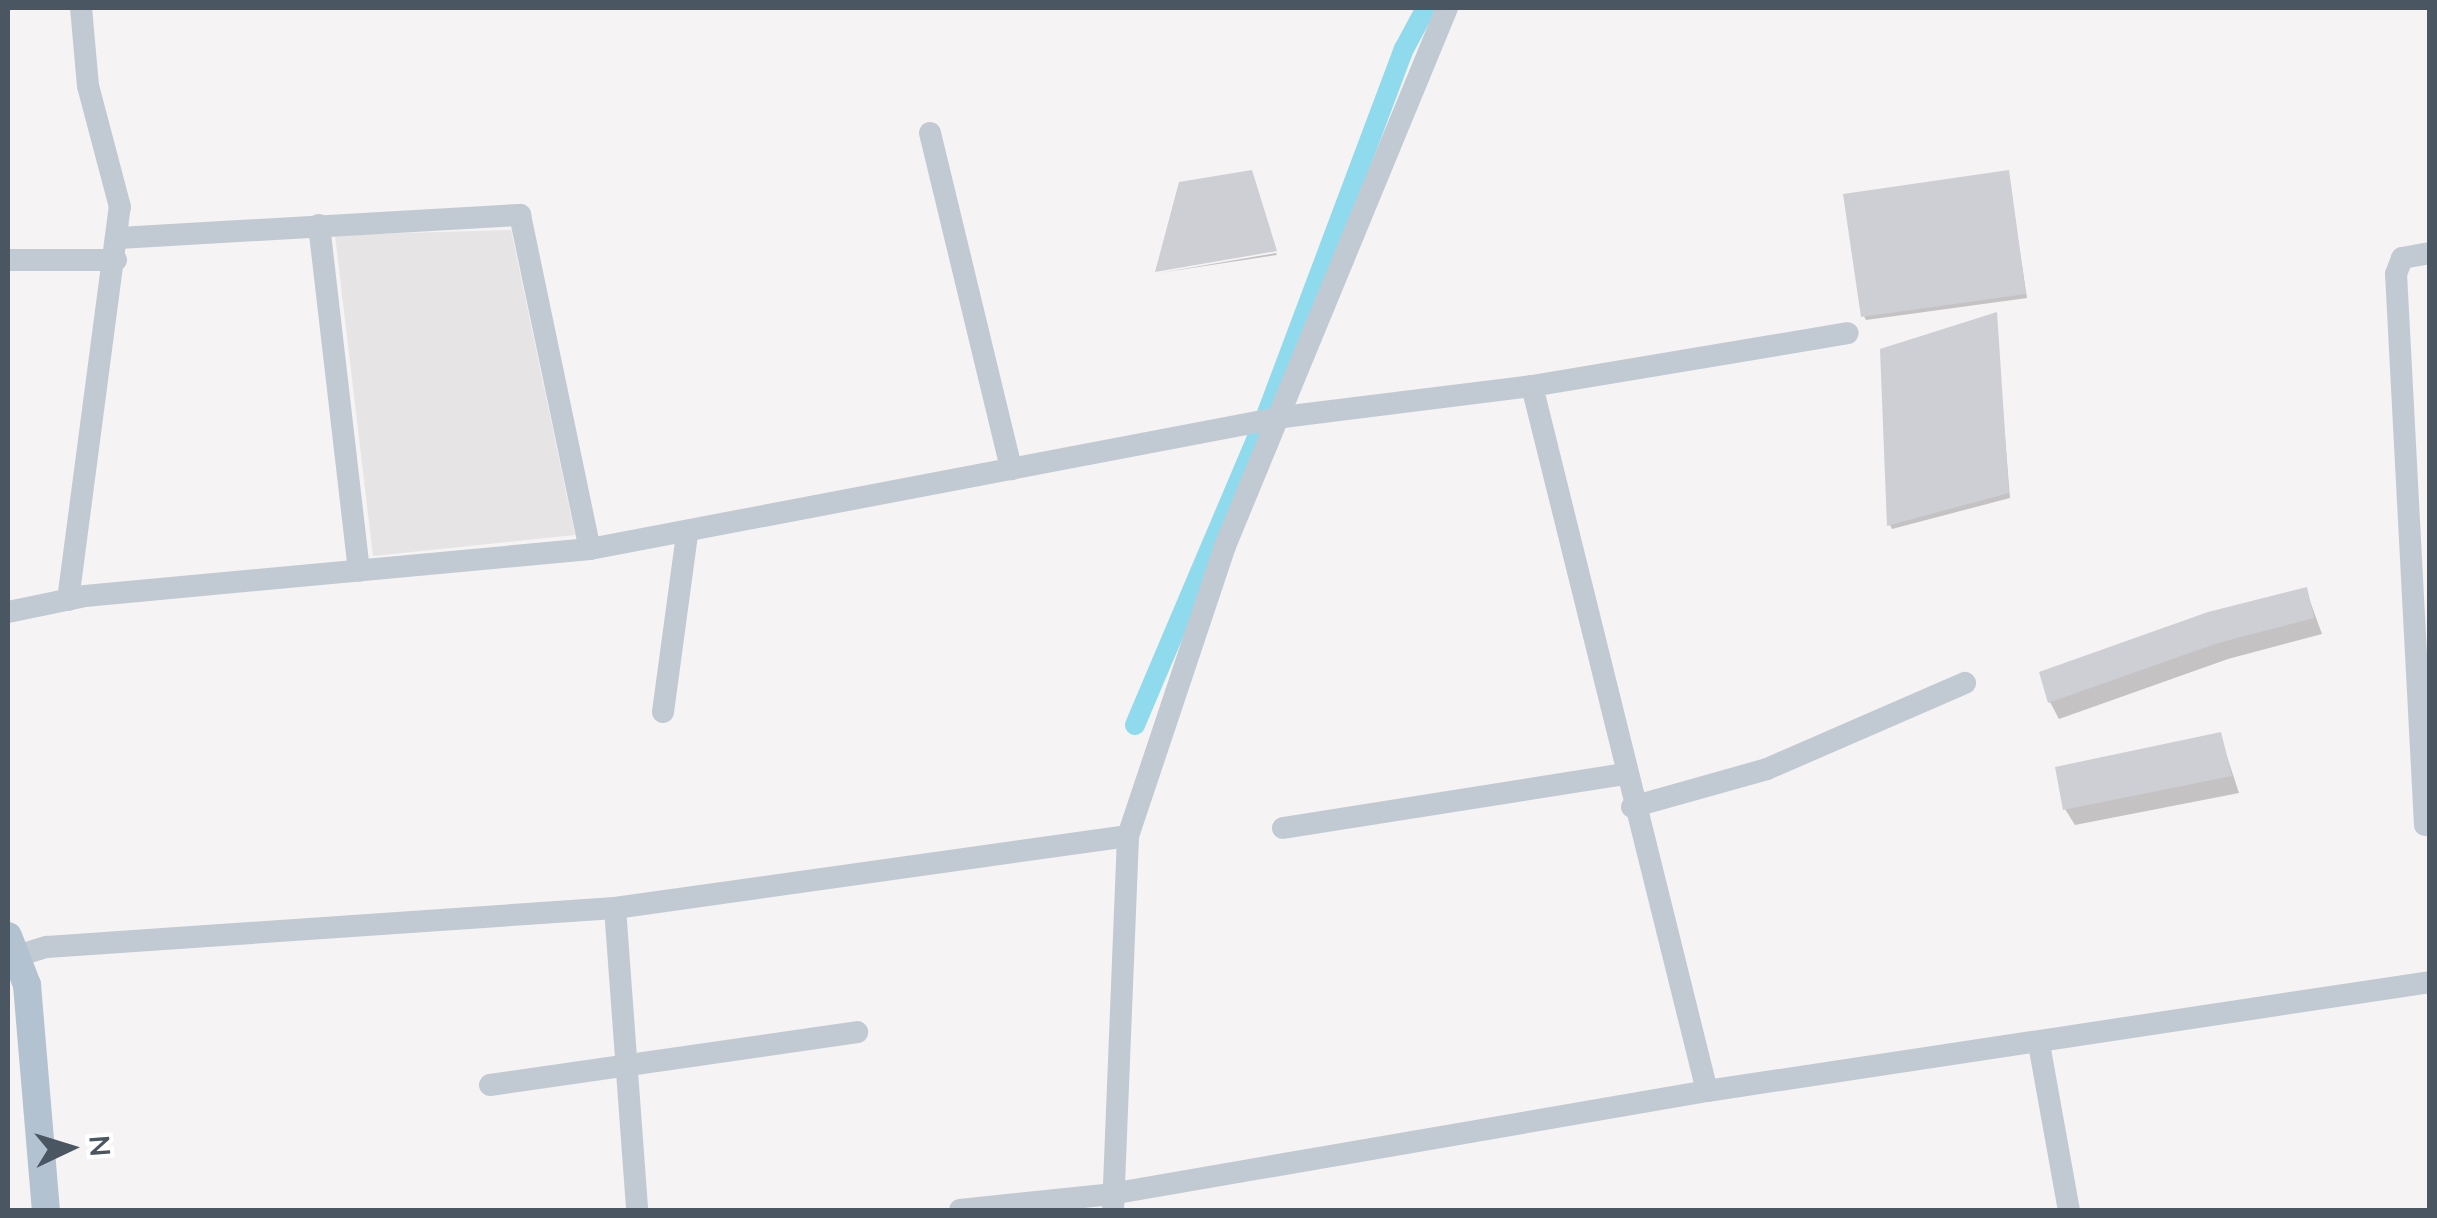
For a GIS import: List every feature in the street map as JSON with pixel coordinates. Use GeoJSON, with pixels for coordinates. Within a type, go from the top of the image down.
{"type":"FeatureCollection","features":[{"type":"Feature","properties":{"kind":"main road"},"geometry":{"type":"LineString","coordinates":[[14,945],[46,1210]]}},
{"type":"Feature","properties":{"kind":"street"},"geometry":{"type":"LineString","coordinates":[[68,600],[120,208],[88,86],[81,8]]}},
{"type":"Feature","properties":{"kind":"street"},"geometry":{"type":"LineString","coordinates":[[1112,1202],[1128,836],[1225,546],[1282,418],[1447,8]]}},
{"type":"Feature","properties":{"kind":"street"},"geometry":{"type":"LineString","coordinates":[[930,133],[1011,469]]}},
{"type":"Feature","properties":{"kind":"street"},"geometry":{"type":"LineString","coordinates":[[8,260],[319,225],[520,215],[590,549]]}},
{"type":"Feature","properties":{"kind":"street"},"geometry":{"type":"LineString","coordinates":[[319,225],[359,571]]}},
{"type":"Feature","properties":{"kind":"street"},"geometry":{"type":"LineString","coordinates":[[2424,826],[2396,274],[2402,258],[2430,252]]}},
{"type":"Feature","properties":{"kind":"street"},"geometry":{"type":"LineString","coordinates":[[8,612],[68,600],[590,549],[687,534],[1282,418],[1532,386],[1848,333]]}},
{"type":"Feature","properties":{"kind":"street"},"geometry":{"type":"LineString","coordinates":[[1532,386],[1632,807],[1707,1091]]}},
{"type":"Feature","properties":{"kind":"street"},"geometry":{"type":"LineString","coordinates":[[663,712],[687,534]]}},
{"type":"Feature","properties":{"kind":"street"},"geometry":{"type":"LineString","coordinates":[[1632,807],[1767,770],[1965,682]]}},
{"type":"Feature","properties":{"kind":"street"},"geometry":{"type":"LineString","coordinates":[[1282,828],[1624,774]]}},
{"type":"Feature","properties":{"kind":"street"},"geometry":{"type":"LineString","coordinates":[[14,945],[47,948],[616,908],[1128,836]]}},
{"type":"Feature","properties":{"kind":"street"},"geometry":{"type":"LineString","coordinates":[[616,908],[637,1210]]}},
{"type":"Feature","properties":{"kind":"street"},"geometry":{"type":"LineString","coordinates":[[960,1210],[1112,1202],[1707,1091],[2039,1044],[2430,982]]}},
{"type":"Feature","properties":{"kind":"street"},"geometry":{"type":"LineString","coordinates":[[490,1085],[857,1032]]}},
{"type":"Feature","properties":{"kind":"street"},"geometry":{"type":"LineString","coordinates":[[2039,1044],[2069,1210]]}},
{"type":"Feature","properties":{"kind":"shaded area"},"geometry":{"type":"Polygon","coordinates":[[[511,230],[575,535],[373,556],[335,235],[511,230]]]}},
{"type":"Feature","properties":{"kind":"building"},"geometry":{"type":"Polygon","coordinates":[[[1252,170],[1277,251],[1155,272],[1179,182],[1252,170]]]}},
{"type":"Feature","properties":{"kind":"building"},"geometry":{"type":"Polygon","coordinates":[[[2009,170],[2026,294],[1861,317],[1843,194],[2009,170]]]}},
{"type":"Feature","properties":{"kind":"building"},"geometry":{"type":"Polygon","coordinates":[[[1997,312],[2009,493],[1887,526],[1880,349],[1997,312]]]}},
{"type":"Feature","properties":{"kind":"building"},"geometry":{"type":"Polygon","coordinates":[[[2307,587],[2314,618],[2218,643],[2048,703],[2039,672],[2208,612],[2307,587]]]}},
{"type":"Feature","properties":{"kind":"building"},"geometry":{"type":"Polygon","coordinates":[[[2221,732],[2232,776],[2063,810],[2055,767],[2221,732]]]}},
{"type":"Feature","properties":{"kind":"waterway"},"geometry":{"type":"LineString","coordinates":[[1135,725],[1264,421],[1404,49],[1426,8]]}}]}
